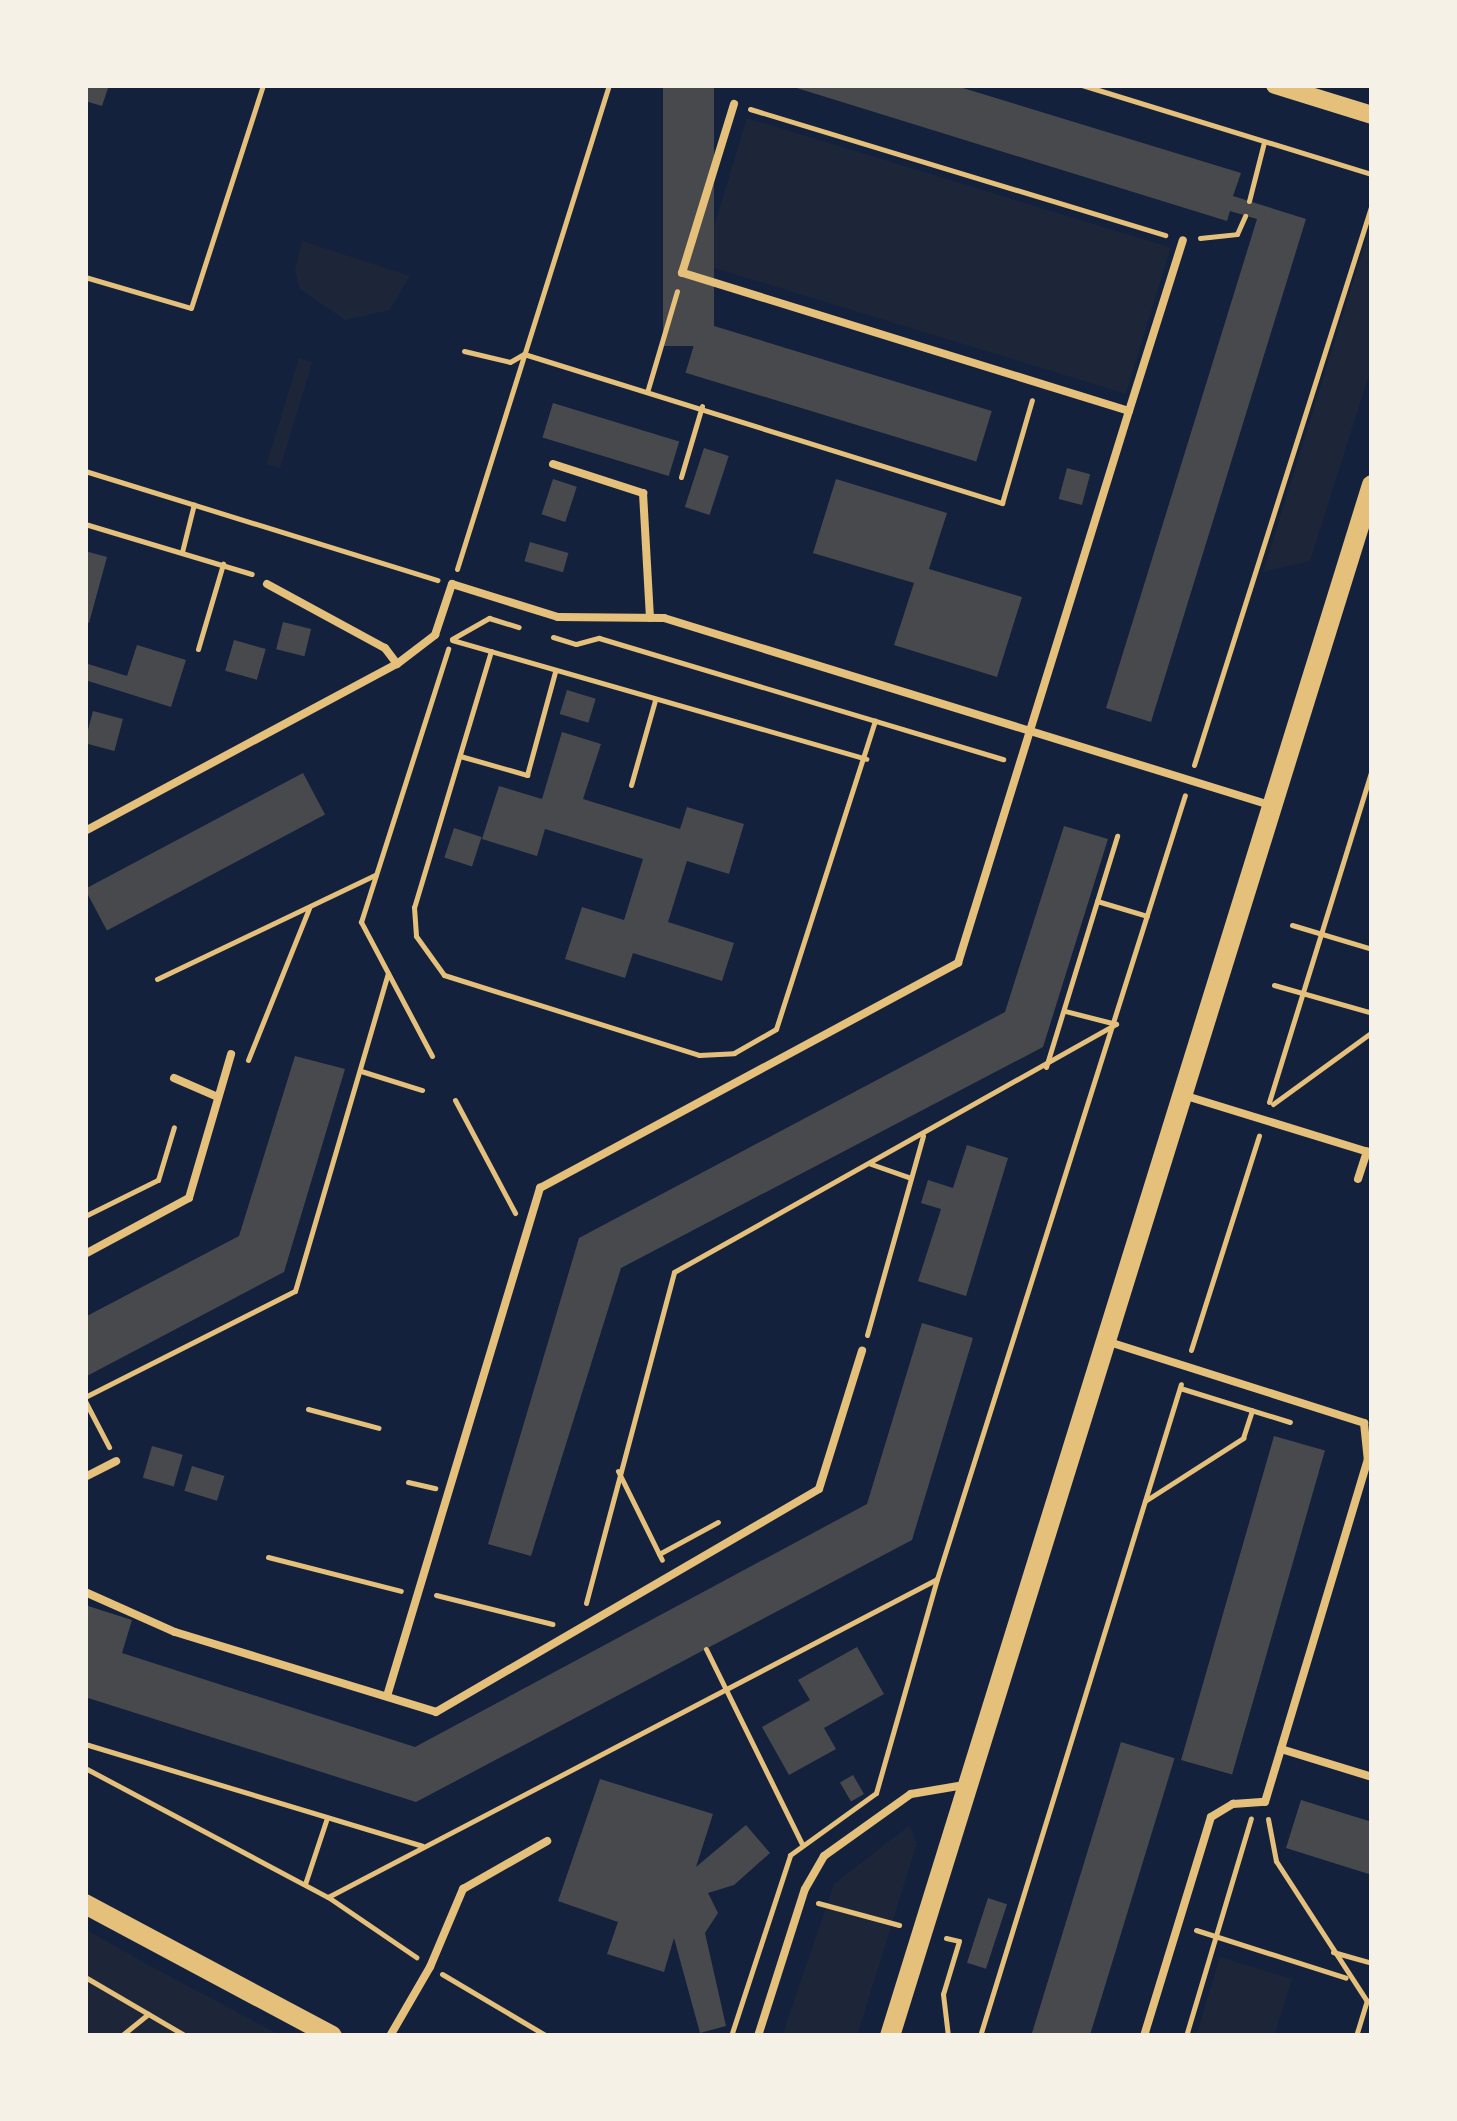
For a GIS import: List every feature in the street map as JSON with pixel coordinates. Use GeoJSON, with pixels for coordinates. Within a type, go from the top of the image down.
{"type":"FeatureCollection","features":[{"type":"Feature","properties":{"kind":"main road"},"geometry":{"type":"LineString","coordinates":[[890,2036],[1372,485]]}},
{"type":"Feature","properties":{"kind":"main road"},"geometry":{"type":"LineString","coordinates":[[85,1904],[332,2036]]}},
{"type":"Feature","properties":{"kind":"street"},"geometry":{"type":"LineString","coordinates":[[1275,85],[1372,115]]}},
{"type":"Feature","properties":{"kind":"lane"},"geometry":{"type":"LineString","coordinates":[[734,104],[682,273],[1129,411]]}},
{"type":"Feature","properties":{"kind":"lane"},"geometry":{"type":"LineString","coordinates":[[387,1696],[540,1188],[958,964],[1183,240]]}},
{"type":"Feature","properties":{"kind":"lane"},"geometry":{"type":"LineString","coordinates":[[553,464],[642,493],[650,618]]}},
{"type":"Feature","properties":{"kind":"lane"},"geometry":{"type":"LineString","coordinates":[[267,584],[384,648],[397,664]]}},
{"type":"Feature","properties":{"kind":"lane"},"geometry":{"type":"LineString","coordinates":[[85,830],[397,664],[435,634],[452,584],[558,617],[650,618],[1273,806]]}},
{"type":"Feature","properties":{"kind":"lane"},"geometry":{"type":"LineString","coordinates":[[85,1254],[189,1198],[231,1054]]}},
{"type":"Feature","properties":{"kind":"lane"},"geometry":{"type":"LineString","coordinates":[[174,1078],[218,1098]]}},
{"type":"Feature","properties":{"kind":"lane"},"geometry":{"type":"LineString","coordinates":[[1183,1095],[1370,1152],[1358,1179]]}},
{"type":"Feature","properties":{"kind":"lane"},"geometry":{"type":"LineString","coordinates":[[1106,1342],[1368,1424],[1368,1459],[1281,1750],[1260,1802],[1232,1804],[1211,1817],[1144,2036]]}},
{"type":"Feature","properties":{"kind":"lane"},"geometry":{"type":"LineString","coordinates":[[85,1592],[175,1632],[436,1712],[819,1489],[862,1351]]}},
{"type":"Feature","properties":{"kind":"lane"},"geometry":{"type":"LineString","coordinates":[[85,1477],[116,1461]]}},
{"type":"Feature","properties":{"kind":"lane"},"geometry":{"type":"LineString","coordinates":[[1281,1750],[1372,1778]]}},
{"type":"Feature","properties":{"kind":"lane"},"geometry":{"type":"LineString","coordinates":[[758,2036],[802,1900],[824,1856],[911,1794],[968,1785]]}},
{"type":"Feature","properties":{"kind":"lane"},"geometry":{"type":"LineString","coordinates":[[390,2036],[430,1967],[463,1889],[547,1841]]}},
{"type":"Feature","properties":{"kind":"path"},"geometry":{"type":"LineString","coordinates":[[85,277],[191,308],[263,85]]}},
{"type":"Feature","properties":{"kind":"path"},"geometry":{"type":"LineString","coordinates":[[85,471],[452,584],[608,85]]}},
{"type":"Feature","properties":{"kind":"path"},"geometry":{"type":"LineString","coordinates":[[1082,85],[1372,174]]}},
{"type":"Feature","properties":{"kind":"path"},"geometry":{"type":"LineString","coordinates":[[734,104],[1183,240],[1237,234],[1244,216]]}},
{"type":"Feature","properties":{"kind":"path"},"geometry":{"type":"LineString","coordinates":[[1249,201],[1264,142]]}},
{"type":"Feature","properties":{"kind":"path"},"geometry":{"type":"LineString","coordinates":[[731,2036],[790,1855],[876,1793],[937,1579],[1116,1024],[1372,204]]}},
{"type":"Feature","properties":{"kind":"path"},"geometry":{"type":"LineString","coordinates":[[648,388],[682,273]]}},
{"type":"Feature","properties":{"kind":"path"},"geometry":{"type":"LineString","coordinates":[[464,352],[510,362],[524,354],[648,388],[1002,503],[1038,383]]}},
{"type":"Feature","properties":{"kind":"path"},"geometry":{"type":"LineString","coordinates":[[681,477],[702,406]]}},
{"type":"Feature","properties":{"kind":"path"},"geometry":{"type":"LineString","coordinates":[[182,552],[194,504]]}},
{"type":"Feature","properties":{"kind":"path"},"geometry":{"type":"LineString","coordinates":[[85,524],[222,564],[267,584]]}},
{"type":"Feature","properties":{"kind":"path"},"geometry":{"type":"LineString","coordinates":[[198,649],[222,564]]}},
{"type":"Feature","properties":{"kind":"path"},"geometry":{"type":"LineString","coordinates":[[432,1056],[362,922],[451,640],[490,618],[524,628]]}},
{"type":"Feature","properties":{"kind":"path"},"geometry":{"type":"LineString","coordinates":[[435,634],[866,760]]}},
{"type":"Feature","properties":{"kind":"path"},"geometry":{"type":"LineString","coordinates":[[542,634],[576,644],[599,638],[1020,764]]}},
{"type":"Feature","properties":{"kind":"path"},"geometry":{"type":"LineString","coordinates":[[491,652],[414,907],[416,936],[444,975],[699,1055],[734,1053],[776,1030],[876,720]]}},
{"type":"Feature","properties":{"kind":"path"},"geometry":{"type":"LineString","coordinates":[[460,756],[527,775],[556,670]]}},
{"type":"Feature","properties":{"kind":"path"},"geometry":{"type":"LineString","coordinates":[[631,786],[655,700]]}},
{"type":"Feature","properties":{"kind":"path"},"geometry":{"type":"LineString","coordinates":[[1268,1108],[1372,770]]}},
{"type":"Feature","properties":{"kind":"path"},"geometry":{"type":"LineString","coordinates":[[1045,1069],[1117,836]]}},
{"type":"Feature","properties":{"kind":"path"},"geometry":{"type":"LineString","coordinates":[[157,979],[377,874]]}},
{"type":"Feature","properties":{"kind":"path"},"geometry":{"type":"LineString","coordinates":[[1097,901],[1147,916]]}},
{"type":"Feature","properties":{"kind":"path"},"geometry":{"type":"LineString","coordinates":[[231,1054],[252,1062],[309,906]]}},
{"type":"Feature","properties":{"kind":"path"},"geometry":{"type":"LineString","coordinates":[[1292,925],[1372,949]]}},
{"type":"Feature","properties":{"kind":"path"},"geometry":{"type":"LineString","coordinates":[[116,1461],[85,1399],[295,1291],[388,973]]}},
{"type":"Feature","properties":{"kind":"path"},"geometry":{"type":"LineString","coordinates":[[1274,985],[1372,1013]]}},
{"type":"Feature","properties":{"kind":"path"},"geometry":{"type":"LineString","coordinates":[[1065,1011],[1116,1024]]}},
{"type":"Feature","properties":{"kind":"path"},"geometry":{"type":"LineString","coordinates":[[268,1556],[579,1630],[618,1471],[674,1272],[1045,1069],[1116,1024]]}},
{"type":"Feature","properties":{"kind":"path"},"geometry":{"type":"LineString","coordinates":[[1268,1108],[1372,1032]]}},
{"type":"Feature","properties":{"kind":"path"},"geometry":{"type":"LineString","coordinates":[[362,1072],[422,1090]]}},
{"type":"Feature","properties":{"kind":"path"},"geometry":{"type":"LineString","coordinates":[[456,1100],[498,1181]]}},
{"type":"Feature","properties":{"kind":"path"},"geometry":{"type":"LineString","coordinates":[[1268,1108],[1282,1112]]}},
{"type":"Feature","properties":{"kind":"path"},"geometry":{"type":"LineString","coordinates":[[980,2036],[1264,1121]]}},
{"type":"Feature","properties":{"kind":"path"},"geometry":{"type":"LineString","coordinates":[[85,1216],[158,1180],[174,1128]]}},
{"type":"Feature","properties":{"kind":"path"},"geometry":{"type":"LineString","coordinates":[[862,1351],[923,1136]]}},
{"type":"Feature","properties":{"kind":"path"},"geometry":{"type":"LineString","coordinates":[[871,1164],[911,1178]]}},
{"type":"Feature","properties":{"kind":"path"},"geometry":{"type":"LineString","coordinates":[[1180,1388],[1290,1422]]}},
{"type":"Feature","properties":{"kind":"path"},"geometry":{"type":"LineString","coordinates":[[308,1410],[378,1428]]}},
{"type":"Feature","properties":{"kind":"path"},"geometry":{"type":"LineString","coordinates":[[1145,1500],[1243,1438],[1252,1410]]}},
{"type":"Feature","properties":{"kind":"path"},"geometry":{"type":"LineString","coordinates":[[618,1471],[670,1577]]}},
{"type":"Feature","properties":{"kind":"path"},"geometry":{"type":"LineString","coordinates":[[659,1554],[718,1522]]}},
{"type":"Feature","properties":{"kind":"path"},"geometry":{"type":"LineString","coordinates":[[328,1898],[937,1579]]}},
{"type":"Feature","properties":{"kind":"path"},"geometry":{"type":"LineString","coordinates":[[706,1649],[802,1844]]}},
{"type":"Feature","properties":{"kind":"path"},"geometry":{"type":"LineString","coordinates":[[85,1744],[424,1847]]}},
{"type":"Feature","properties":{"kind":"path"},"geometry":{"type":"LineString","coordinates":[[85,1768],[304,1884],[430,1967],[547,2036]]}},
{"type":"Feature","properties":{"kind":"path"},"geometry":{"type":"LineString","coordinates":[[1186,2036],[1260,1802]]}},
{"type":"Feature","properties":{"kind":"path"},"geometry":{"type":"LineString","coordinates":[[1260,1802],[1276,1861],[1346,1978],[1369,2001],[1356,2036]]}},
{"type":"Feature","properties":{"kind":"path"},"geometry":{"type":"LineString","coordinates":[[304,1884],[327,1818]]}},
{"type":"Feature","properties":{"kind":"path"},"geometry":{"type":"LineString","coordinates":[[776,1893],[902,1926]]}},
{"type":"Feature","properties":{"kind":"path"},"geometry":{"type":"LineString","coordinates":[[1178,1924],[1346,1978]]}},
{"type":"Feature","properties":{"kind":"path"},"geometry":{"type":"LineString","coordinates":[[948,2036],[943,1994],[959,1941]]}},
{"type":"Feature","properties":{"kind":"path"},"geometry":{"type":"LineString","coordinates":[[1330,1952],[1372,1964]]}},
{"type":"Feature","properties":{"kind":"path"},"geometry":{"type":"LineString","coordinates":[[85,1977],[186,2036]]}},
{"type":"Feature","properties":{"kind":"path"},"geometry":{"type":"LineString","coordinates":[[121,2036],[148,2014]]}},
{"type":"Feature","properties":{"kind":"shaded area"},"geometry":{"type":"Polygon","coordinates":[[[747,118],[1171,248],[1126,394],[702,264],[747,118]]]}},
{"type":"Feature","properties":{"kind":"shaded area"},"geometry":{"type":"Polygon","coordinates":[[[1372,221],[1370,372],[1310,561],[1263,572],[1372,221]]]}},
{"type":"Feature","properties":{"kind":"shaded area"},"geometry":{"type":"Polygon","coordinates":[[[302,241],[410,276],[390,310],[345,320],[300,289],[295,270],[302,241]]]}},
{"type":"Feature","properties":{"kind":"shaded area"},"geometry":{"type":"Polygon","coordinates":[[[299,358],[312,362],[280,468],[267,464],[299,358]]]}},
{"type":"Feature","properties":{"kind":"shaded area"},"geometry":{"type":"Polygon","coordinates":[[[909,1826],[917,1843],[857,2036],[782,2036],[834,1884],[909,1826]]]}},
{"type":"Feature","properties":{"kind":"shaded area"},"geometry":{"type":"Polygon","coordinates":[[[85,1929],[150,1966],[282,2036],[85,2036],[85,1929]]]}},
{"type":"Feature","properties":{"kind":"shaded area"},"geometry":{"type":"Polygon","coordinates":[[[1220,1957],[1292,1979],[1274,2036],[1196,2036],[1220,1957]]]}},
{"type":"Feature","properties":{"kind":"building"},"geometry":{"type":"Polygon","coordinates":[[[85,85],[109,85],[102,106],[85,101],[85,85]]]}},
{"type":"Feature","properties":{"kind":"building"},"geometry":{"type":"Polygon","coordinates":[[[663,85],[714,85],[714,346],[663,346],[663,85]]]}},
{"type":"Feature","properties":{"kind":"building"},"geometry":{"type":"Polygon","coordinates":[[[787,85],[953,85],[1241,173],[1233,196],[1306,219],[1151,722],[1106,708],[1257,219],[1230,211],[1227,221],[787,85]]]}},
{"type":"Feature","properties":{"kind":"building"},"geometry":{"type":"Polygon","coordinates":[[[701,322],[992,411],[976,462],[686,373],[701,322]]]}},
{"type":"Feature","properties":{"kind":"building"},"geometry":{"type":"Polygon","coordinates":[[[553,403],[679,442],[669,476],[542,437],[553,403]]]}},
{"type":"Feature","properties":{"kind":"building"},"geometry":{"type":"Polygon","coordinates":[[[704,448],[729,456],[710,515],[685,507],[704,448]]]}},
{"type":"Feature","properties":{"kind":"building"},"geometry":{"type":"Polygon","coordinates":[[[1067,468],[1090,474],[1082,505],[1059,499],[1067,468]]]}},
{"type":"Feature","properties":{"kind":"building"},"geometry":{"type":"Polygon","coordinates":[[[553,479],[577,487],[565,522],[542,514],[553,479]]]}},
{"type":"Feature","properties":{"kind":"building"},"geometry":{"type":"Polygon","coordinates":[[[836,479],[947,513],[929,569],[1022,597],[997,677],[894,645],[914,583],[813,553],[836,479]]]}},
{"type":"Feature","properties":{"kind":"building"},"geometry":{"type":"Polygon","coordinates":[[[530,542],[568,553],[563,572],[524,561],[530,542]]]}},
{"type":"Feature","properties":{"kind":"building"},"geometry":{"type":"Polygon","coordinates":[[[85,551],[107,557],[89,623],[85,622],[85,551]]]}},
{"type":"Feature","properties":{"kind":"building"},"geometry":{"type":"Polygon","coordinates":[[[283,622],[311,629],[304,656],[276,649],[283,622]]]}},
{"type":"Feature","properties":{"kind":"building"},"geometry":{"type":"Polygon","coordinates":[[[234,640],[266,649],[257,680],[225,671],[234,640]]]}},
{"type":"Feature","properties":{"kind":"building"},"geometry":{"type":"Polygon","coordinates":[[[137,645],[186,660],[171,707],[85,680],[85,663],[127,676],[137,645]]]}},
{"type":"Feature","properties":{"kind":"building"},"geometry":{"type":"Polygon","coordinates":[[[567,690],[596,699],[588,723],[560,714],[567,690]]]}},
{"type":"Feature","properties":{"kind":"building"},"geometry":{"type":"Polygon","coordinates":[[[93,711],[123,719],[114,751],[85,743],[93,711]]]}},
{"type":"Feature","properties":{"kind":"building"},"geometry":{"type":"Polygon","coordinates":[[[562,732],[601,744],[583,799],[680,829],[687,807],[744,824],[729,874],[687,861],[668,922],[734,943],[722,981],[633,953],[625,978],[565,959],[582,907],[624,920],[643,859],[545,829],[537,856],[482,839],[499,786],[542,799],[562,732]]]}},
{"type":"Feature","properties":{"kind":"building"},"geometry":{"type":"Polygon","coordinates":[[[303,773],[325,814],[107,930],[85,889],[303,773]]]}},
{"type":"Feature","properties":{"kind":"building"},"geometry":{"type":"Polygon","coordinates":[[[1064,826],[1108,839],[1043,1047],[621,1268],[531,1556],[488,1544],[579,1238],[1005,1012],[1064,826]]]}},
{"type":"Feature","properties":{"kind":"building"},"geometry":{"type":"Polygon","coordinates":[[[454,828],[482,837],[472,866],[444,857],[454,828]]]}},
{"type":"Feature","properties":{"kind":"building"},"geometry":{"type":"Polygon","coordinates":[[[295,1056],[345,1069],[284,1272],[85,1377],[85,1317],[239,1236],[295,1056]]]}},
{"type":"Feature","properties":{"kind":"building"},"geometry":{"type":"Polygon","coordinates":[[[967,1145],[1008,1158],[966,1296],[918,1281],[941,1209],[921,1203],[928,1180],[953,1188],[967,1145]]]}},
{"type":"Feature","properties":{"kind":"building"},"geometry":{"type":"Polygon","coordinates":[[[922,1323],[973,1338],[912,1540],[416,1802],[85,1697],[85,1605],[132,1620],[122,1653],[415,1747],[867,1504],[922,1323]]]}},
{"type":"Feature","properties":{"kind":"building"},"geometry":{"type":"Polygon","coordinates":[[[1274,1436],[1325,1451],[1232,1775],[1181,1760],[1274,1436]]]}},
{"type":"Feature","properties":{"kind":"building"},"geometry":{"type":"Polygon","coordinates":[[[152,1446],[183,1455],[174,1487],[143,1478],[152,1446]]]}},
{"type":"Feature","properties":{"kind":"building"},"geometry":{"type":"Polygon","coordinates":[[[192,1466],[225,1476],[217,1501],[184,1491],[192,1466]]]}},
{"type":"Feature","properties":{"kind":"building"},"geometry":{"type":"Polygon","coordinates":[[[857,1647],[884,1694],[824,1728],[836,1749],[789,1775],[762,1727],[810,1700],[798,1680],[857,1647]]]}},
{"type":"Feature","properties":{"kind":"building"},"geometry":{"type":"Polygon","coordinates":[[[1121,1742],[1175,1758],[1090,2036],[1031,2036],[1121,1742]]]}},
{"type":"Feature","properties":{"kind":"building"},"geometry":{"type":"Polygon","coordinates":[[[853,1775],[864,1794],[851,1802],[840,1783],[853,1775]]]}},
{"type":"Feature","properties":{"kind":"building"},"geometry":{"type":"Polygon","coordinates":[[[600,1779],[713,1814],[696,1867],[746,1825],[770,1853],[734,1885],[708,1893],[718,1913],[705,1933],[726,2026],[700,2033],[674,1938],[664,1972],[607,1954],[618,1922],[558,1901],[600,1779]]]}},
{"type":"Feature","properties":{"kind":"building"},"geometry":{"type":"Polygon","coordinates":[[[1301,1800],[1372,1822],[1372,1875],[1286,1848],[1301,1800]]]}},
{"type":"Feature","properties":{"kind":"building"},"geometry":{"type":"Polygon","coordinates":[[[988,1898],[1007,1904],[986,1969],[967,1963],[988,1898]]]}}]}
